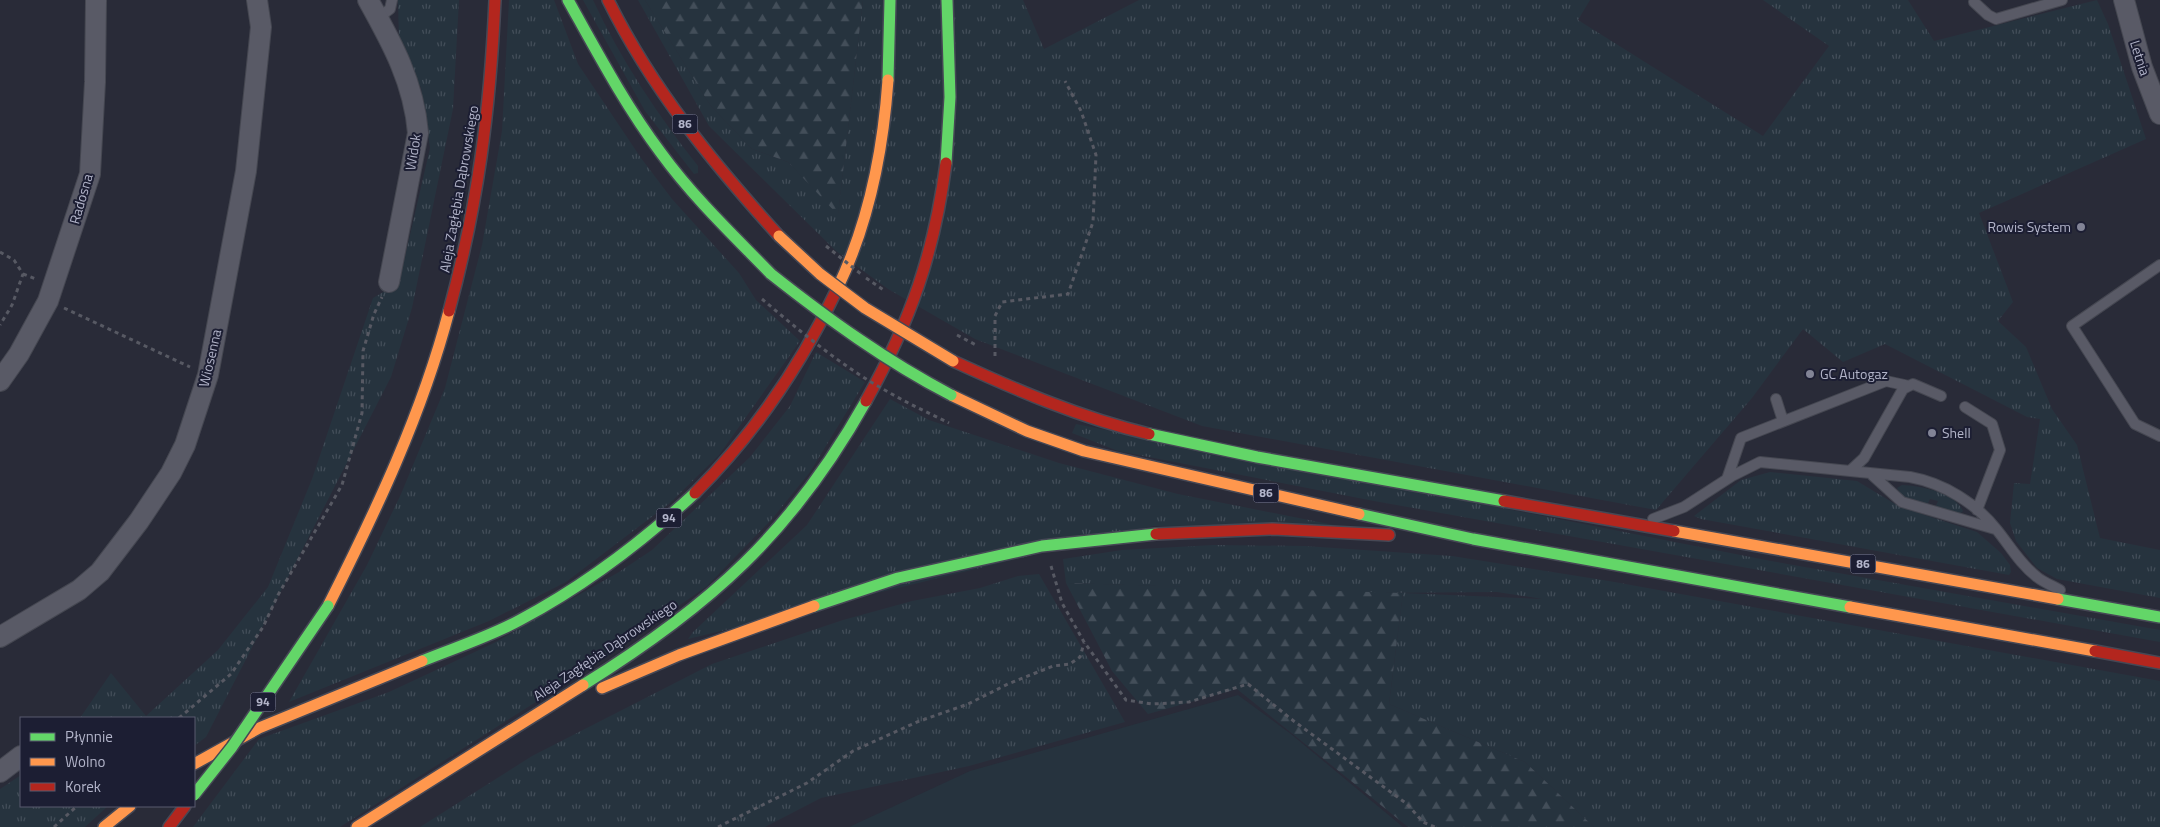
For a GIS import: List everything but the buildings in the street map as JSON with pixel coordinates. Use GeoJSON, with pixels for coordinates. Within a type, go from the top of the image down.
{"type":"FeatureCollection","features":[{"type":"Feature","properties":{"kind":"main road","name":"Aleja Zagłębia Dąbrowskiego"},"geometry":{"type":"LineString","coordinates":[[195,794],[237,740],[328,606],[363,540],[396,465],[434,365],[467,246],[486,133],[492,78],[495,0]]}},
{"type":"Feature","properties":{"kind":"main road","name":"86"},"geometry":{"type":"LineString","coordinates":[[568,0],[605,68],[648,135],[678,175],[771,274],[839,328],[906,372],[1027,431],[1084,450],[1144,466],[1473,539],[2160,663]]}},
{"type":"Feature","properties":{"kind":"main road","name":"86"},"geometry":{"type":"LineString","coordinates":[[608,0],[635,50],[707,154],[780,236],[820,274],[865,308],[953,361],[996,381],[1075,412],[1142,432],[1257,457],[2160,617]]}},
{"type":"Feature","properties":{"kind":"main road","name":"94"},"geometry":{"type":"LineString","coordinates":[[195,763],[259,728],[326,703],[519,621],[546,606],[596,574],[664,522],[742,444],[780,395],[797,368],[838,289],[866,216],[881,145],[890,45],[890,0]]}},
{"type":"Feature","properties":{"kind":"main road","name":"Aleja Zagłębia Dąbrowskiego"},"geometry":{"type":"LineString","coordinates":[[357,827],[647,644],[713,593],[774,534],[811,490],[842,446],[867,401],[902,329],[929,257],[945,171],[951,117],[952,48],[947,0]]}},
{"type":"Feature","properties":{"kind":"main road"},"geometry":{"type":"LineString","coordinates":[[515,727],[679,655],[744,630],[898,578],[1042,546],[1174,532],[1274,529],[1473,539]]}},
{"type":"Feature","properties":{"kind":"main road"},"geometry":{"type":"LineString","coordinates":[[104,827],[129,807]]}},
{"type":"Feature","properties":{"kind":"main road"},"geometry":{"type":"LineString","coordinates":[[169,827],[184,807]]}},
{"type":"Feature","properties":{"kind":"street","name":"Radosna"},"geometry":{"type":"LineString","coordinates":[[0,382],[19,354],[48,301],[90,174],[95,82],[96,0]]}},
{"type":"Feature","properties":{"kind":"street","name":"Wiosenna"},"geometry":{"type":"LineString","coordinates":[[0,637],[79,590],[100,572],[139,521],[171,473],[185,445],[208,375],[246,171],[261,27],[257,0]]}},
{"type":"Feature","properties":{"kind":"street","name":"Widok"},"geometry":{"type":"LineString","coordinates":[[368,0],[409,80],[416,109],[418,133],[389,282]]}},
{"type":"Feature","properties":{"kind":"street","name":"Letnia"},"geometry":{"type":"LineString","coordinates":[[2124,0],[2142,67],[2160,114]]}},
{"type":"Feature","properties":{"kind":"street"},"geometry":{"type":"LineString","coordinates":[[0,772],[20,757]]}},
{"type":"Feature","properties":{"kind":"lane"},"geometry":{"type":"LineString","coordinates":[[378,18],[390,9],[392,0]]}},
{"type":"Feature","properties":{"kind":"lane"},"geometry":{"type":"LineString","coordinates":[[1974,2],[1988,15],[1996,19],[2060,0]]}},
{"type":"Feature","properties":{"kind":"lane"},"geometry":{"type":"LineString","coordinates":[[2160,265],[2072,326],[2135,424],[2160,436]]}},
{"type":"Feature","properties":{"kind":"lane"},"geometry":{"type":"LineString","coordinates":[[1727,479],[1741,438],[1886,381],[1909,386]]}},
{"type":"Feature","properties":{"kind":"lane"},"geometry":{"type":"LineString","coordinates":[[1850,471],[1864,458],[1903,389],[1912,384],[1941,396]]}},
{"type":"Feature","properties":{"kind":"lane"},"geometry":{"type":"LineString","coordinates":[[1776,399],[1783,421]]}},
{"type":"Feature","properties":{"kind":"lane"},"geometry":{"type":"LineString","coordinates":[[1964,407],[1992,424],[2000,450],[1977,510]]}},
{"type":"Feature","properties":{"kind":"lane"},"geometry":{"type":"LineString","coordinates":[[1640,524],[1684,507],[1727,479],[1760,462],[1930,481],[1977,510],[1996,529],[2014,555],[2037,578],[2086,603]]}},
{"type":"Feature","properties":{"kind":"lane"},"geometry":{"type":"LineString","coordinates":[[1870,473],[1902,502],[1996,529]]}},
{"type":"Feature","properties":{"kind":"path"},"geometry":{"type":"LineString","coordinates":[[996,381],[995,316],[1002,302],[1068,294],[1093,222],[1096,155],[1081,112],[1065,81]]}},
{"type":"Feature","properties":{"kind":"path"},"geometry":{"type":"LineString","coordinates":[[822,243],[893,297]]}},
{"type":"Feature","properties":{"kind":"path"},"geometry":{"type":"LineString","coordinates":[[0,252],[14,260],[23,274],[40,281]]}},
{"type":"Feature","properties":{"kind":"path"},"geometry":{"type":"LineString","coordinates":[[0,325],[12,305],[23,274]]}},
{"type":"Feature","properties":{"kind":"path"},"geometry":{"type":"LineString","coordinates":[[180,717],[231,674],[262,627],[278,595],[342,485],[362,413],[363,351],[374,314],[389,282]]}},
{"type":"Feature","properties":{"kind":"path"},"geometry":{"type":"LineString","coordinates":[[762,299],[799,330],[845,364],[889,393],[949,423]]}},
{"type":"Feature","properties":{"kind":"path"},"geometry":{"type":"LineString","coordinates":[[48,301],[208,375]]}},
{"type":"Feature","properties":{"kind":"path"},"geometry":{"type":"LineString","coordinates":[[954,333],[976,345]]}},
{"type":"Feature","properties":{"kind":"path"},"geometry":{"type":"LineString","coordinates":[[1042,546],[1062,603],[1084,642],[1126,700],[1152,704],[1188,702],[1248,684],[1291,719],[1407,804],[1422,822],[1435,827]]}},
{"type":"Feature","properties":{"kind":"path"},"geometry":{"type":"LineString","coordinates":[[718,827],[807,783],[853,751],[917,722],[968,704],[1053,666],[1070,664],[1080,657],[1084,642]]}},
{"type":"Feature","properties":{"kind":"path"},"geometry":{"type":"LineString","coordinates":[[54,827],[76,807]]}},
{"type":"Feature","properties":{"kind":"green space"},"geometry":{"type":"Polygon","coordinates":[[[398,0],[459,0],[453,109],[412,308],[391,377],[206,737],[195,745],[195,717],[81,717],[111,673],[146,716],[218,650],[268,587],[312,479],[373,298],[399,283],[430,148],[421,88],[399,43],[398,0]]]}},
{"type":"Feature","properties":{"kind":"green space"},"geometry":{"type":"Polygon","coordinates":[[[509,0],[554,0],[578,64],[641,158],[672,199],[739,273],[756,300],[800,341],[719,455],[670,503],[566,582],[489,621],[289,702],[367,565],[401,494],[445,388],[482,245],[502,131],[509,0]]]}},
{"type":"Feature","properties":{"kind":"green space"},"geometry":{"type":"Polygon","coordinates":[[[583,0],[593,0],[615,44],[668,127],[698,166],[698,173],[694,174],[645,111],[583,0]]]}},
{"type":"Feature","properties":{"kind":"green space"},"geometry":{"type":"Polygon","coordinates":[[[638,0],[645,0],[710,105],[752,149],[788,162],[838,214],[863,0],[1023,0],[1044,49],[1139,0],[1590,0],[1578,20],[1763,136],[1829,46],[1763,0],[1908,0],[1934,41],[2097,0],[2108,24],[2146,139],[1979,213],[2013,302],[1998,321],[2026,347],[2052,409],[2077,445],[2100,538],[2160,550],[2160,598],[2057,579],[2037,568],[2016,541],[2010,523],[2014,483],[2030,484],[2040,419],[2027,417],[1885,344],[1843,362],[1803,329],[1752,398],[1656,510],[1202,426],[975,339],[888,289],[836,251],[709,126],[638,0]]]}},
{"type":"Feature","properties":{"kind":"green space"},"geometry":{"type":"Polygon","coordinates":[[[645,0],[863,0],[838,215],[788,162],[752,149],[710,105],[645,0]]]}},
{"type":"Feature","properties":{"kind":"green space"},"geometry":{"type":"Polygon","coordinates":[[[816,352],[865,382],[810,472],[772,519],[707,586],[605,658],[340,827],[193,827],[259,739],[389,692],[494,643],[619,572],[652,550],[750,457],[790,406],[816,352]]]}},
{"type":"Feature","properties":{"kind":"green space"},"geometry":{"type":"Polygon","coordinates":[[[890,399],[929,420],[1059,463],[1178,494],[1334,525],[1153,526],[688,639],[693,632],[807,525],[890,399]]]}},
{"type":"Feature","properties":{"kind":"green space"},"geometry":{"type":"Polygon","coordinates":[[[1076,424],[1771,561],[2160,630],[2160,642],[1374,501],[1118,451],[1072,433],[1076,424]]]}},
{"type":"Feature","properties":{"kind":"green space"},"geometry":{"type":"Polygon","coordinates":[[[1770,472],[1857,481],[1900,507],[1977,532],[2001,553],[2010,565],[2011,572],[2009,575],[1701,519],[1694,516],[1741,480],[1770,472]]]}},
{"type":"Feature","properties":{"kind":"green space"},"geometry":{"type":"Polygon","coordinates":[[[1902,485],[1936,491],[1953,499],[1963,511],[1961,513],[1935,508],[1938,501],[1930,499],[1927,505],[1902,496],[1897,488],[1902,485]]]}},
{"type":"Feature","properties":{"kind":"green space"},"geometry":{"type":"Polygon","coordinates":[[[1213,545],[1305,546],[1452,556],[1609,581],[2160,681],[2160,827],[1594,827],[1525,762],[1389,704],[1403,593],[1543,599],[1497,592],[1376,593],[1066,583],[1063,559],[1122,550],[1213,545]]]}},
{"type":"Feature","properties":{"kind":"green space"},"geometry":{"type":"Polygon","coordinates":[[[1039,574],[1125,722],[969,766],[821,798],[765,827],[420,827],[532,756],[712,664],[843,620],[912,601],[980,588],[1018,576],[1039,574]]]}},
{"type":"Feature","properties":{"kind":"green space"},"geometry":{"type":"Polygon","coordinates":[[[1066,583],[1403,593],[1389,704],[1525,762],[1594,827],[1408,827],[1237,689],[1148,714],[1112,671],[1066,583]]]}},
{"type":"Feature","properties":{"kind":"green space"},"geometry":{"type":"Polygon","coordinates":[[[1238,695],[1291,734],[1403,827],[849,827],[970,771],[1238,695]]]}},
{"type":"Feature","properties":{"kind":"green space"},"geometry":{"type":"Polygon","coordinates":[[[20,776],[20,807],[107,807],[85,827],[0,827],[0,789],[20,776]]]}},
{"type":"Feature","properties":{"kind":"traffic: fast"},"geometry":{"type":"LineString","coordinates":[[568,0],[623,97],[661,153],[700,200],[771,274]]}},
{"type":"Feature","properties":{"kind":"traffic: fast"},"geometry":{"type":"LineString","coordinates":[[888,80],[890,0]]}},
{"type":"Feature","properties":{"kind":"traffic: fast"},"geometry":{"type":"LineString","coordinates":[[946,163],[950,97],[947,0]]}},
{"type":"Feature","properties":{"kind":"traffic: fast"},"geometry":{"type":"LineString","coordinates":[[771,274],[858,339],[903,368],[951,395]]}},
{"type":"Feature","properties":{"kind":"traffic: fast"},"geometry":{"type":"LineString","coordinates":[[583,685],[629,656],[670,626],[709,595],[744,563],[777,528],[808,490],[838,448],[866,401]]}},
{"type":"Feature","properties":{"kind":"traffic: fast"},"geometry":{"type":"LineString","coordinates":[[1149,434],[1257,457],[1504,501]]}},
{"type":"Feature","properties":{"kind":"traffic: fast"},"geometry":{"type":"LineString","coordinates":[[422,661],[508,626],[567,593],[633,546],[695,493]]}},
{"type":"Feature","properties":{"kind":"traffic: fast"},"geometry":{"type":"LineString","coordinates":[[1359,514],[1473,539],[1850,607]]}},
{"type":"Feature","properties":{"kind":"traffic: fast"},"geometry":{"type":"LineString","coordinates":[[814,606],[898,578],[1042,546],[1156,534]]}},
{"type":"Feature","properties":{"kind":"traffic: fast"},"geometry":{"type":"LineString","coordinates":[[2058,599],[2160,617]]}},
{"type":"Feature","properties":{"kind":"traffic: fast"},"geometry":{"type":"LineString","coordinates":[[195,794],[232,747],[328,606]]}},
{"type":"Feature","properties":{"kind":"traffic: slow"},"geometry":{"type":"LineString","coordinates":[[838,287],[858,237],[873,186],[886,107],[888,80]]}},
{"type":"Feature","properties":{"kind":"traffic: slow"},"geometry":{"type":"LineString","coordinates":[[779,236],[820,274],[865,308],[953,361]]}},
{"type":"Feature","properties":{"kind":"traffic: slow"},"geometry":{"type":"LineString","coordinates":[[328,606],[380,498],[412,425],[449,311]]}},
{"type":"Feature","properties":{"kind":"traffic: slow"},"geometry":{"type":"LineString","coordinates":[[951,395],[1027,431],[1084,451],[1359,514]]}},
{"type":"Feature","properties":{"kind":"traffic: slow"},"geometry":{"type":"LineString","coordinates":[[1674,531],[2058,599]]}},
{"type":"Feature","properties":{"kind":"traffic: slow"},"geometry":{"type":"LineString","coordinates":[[602,688],[679,655],[814,606]]}},
{"type":"Feature","properties":{"kind":"traffic: slow"},"geometry":{"type":"LineString","coordinates":[[1850,607],[2095,651]]}},
{"type":"Feature","properties":{"kind":"traffic: slow"},"geometry":{"type":"LineString","coordinates":[[195,763],[259,728],[422,661]]}},
{"type":"Feature","properties":{"kind":"traffic: slow"},"geometry":{"type":"LineString","coordinates":[[357,827],[583,685]]}},
{"type":"Feature","properties":{"kind":"traffic: slow"},"geometry":{"type":"LineString","coordinates":[[104,827],[129,807]]}},
{"type":"Feature","properties":{"kind":"traffic: jam"},"geometry":{"type":"LineString","coordinates":[[449,311],[468,233],[481,157],[490,80],[495,0]]}},
{"type":"Feature","properties":{"kind":"traffic: jam"},"geometry":{"type":"LineString","coordinates":[[608,0],[644,64],[685,124],[707,153],[779,236]]}},
{"type":"Feature","properties":{"kind":"traffic: jam"},"geometry":{"type":"LineString","coordinates":[[866,401],[896,342],[918,286],[935,227],[946,163]]}},
{"type":"Feature","properties":{"kind":"traffic: jam"},"geometry":{"type":"LineString","coordinates":[[695,493],[738,446],[776,396],[809,343],[838,287]]}},
{"type":"Feature","properties":{"kind":"traffic: jam"},"geometry":{"type":"LineString","coordinates":[[953,361],[1074,412],[1149,434]]}},
{"type":"Feature","properties":{"kind":"traffic: jam"},"geometry":{"type":"LineString","coordinates":[[1504,501],[1674,531]]}},
{"type":"Feature","properties":{"kind":"traffic: jam"},"geometry":{"type":"LineString","coordinates":[[1156,534],[1273,529],[1389,535]]}},
{"type":"Feature","properties":{"kind":"traffic: jam"},"geometry":{"type":"LineString","coordinates":[[2095,651],[2160,663]]}},
{"type":"Feature","properties":{"kind":"traffic: jam"},"geometry":{"type":"LineString","coordinates":[[169,827],[184,807]]}},
{"type":"Feature","properties":{"kind":"place","name":"Rowis System"},"geometry":{"type":"Point","coordinates":[2081,227]}},
{"type":"Feature","properties":{"kind":"place","name":"GC Autogaz"},"geometry":{"type":"Point","coordinates":[1810,374]}},
{"type":"Feature","properties":{"kind":"place","name":"Shell"},"geometry":{"type":"Point","coordinates":[1932,433]}}]}
